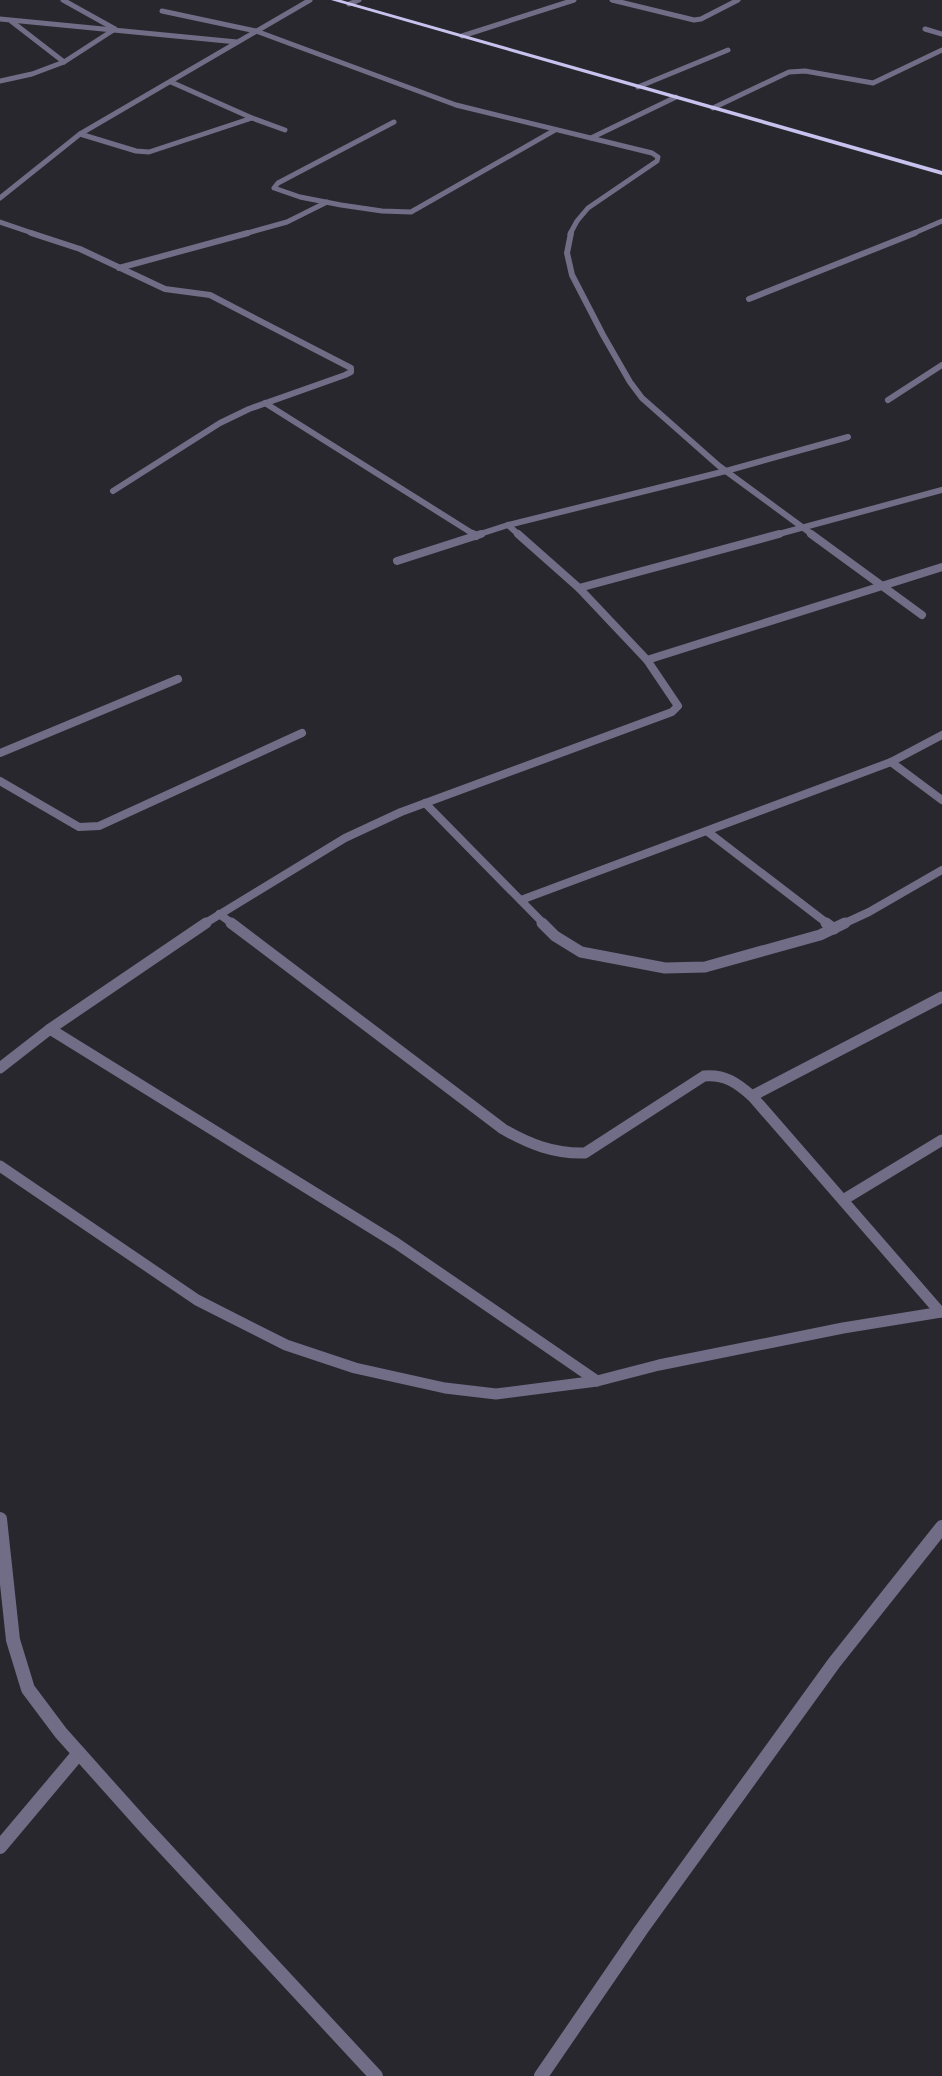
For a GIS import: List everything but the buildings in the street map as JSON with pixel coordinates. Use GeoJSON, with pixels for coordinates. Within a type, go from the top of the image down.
{"type":"FeatureCollection","features":[{"type":"Feature","properties":{"kind":"highway"},"geometry":{"type":"LineString","coordinates":[[334,0],[942,173]]}},
{"type":"Feature","properties":{"kind":"street"},"geometry":{"type":"LineString","coordinates":[[63,0],[115,29]]}},
{"type":"Feature","properties":{"kind":"street"},"geometry":{"type":"LineString","coordinates":[[0,198],[80,134],[310,0]]}},
{"type":"Feature","properties":{"kind":"street"},"geometry":{"type":"LineString","coordinates":[[349,4],[359,0]]}},
{"type":"Feature","properties":{"kind":"street"},"geometry":{"type":"LineString","coordinates":[[462,36],[574,0]]}},
{"type":"Feature","properties":{"kind":"street"},"geometry":{"type":"LineString","coordinates":[[612,0],[694,20],[701,19],[738,0]]}},
{"type":"Feature","properties":{"kind":"street"},"geometry":{"type":"LineString","coordinates":[[162,11],[256,31],[456,105],[652,152],[658,157],[658,161],[588,208],[577,221],[570,234],[567,253],[572,275],[630,382],[642,398],[726,471],[922,615]]}},
{"type":"Feature","properties":{"kind":"street"},"geometry":{"type":"LineString","coordinates":[[0,19],[237,42]]}},
{"type":"Feature","properties":{"kind":"street"},"geometry":{"type":"LineString","coordinates":[[11,21],[64,62]]}},
{"type":"Feature","properties":{"kind":"street"},"geometry":{"type":"LineString","coordinates":[[0,81],[32,74],[64,62],[115,29]]}},
{"type":"Feature","properties":{"kind":"street"},"geometry":{"type":"LineString","coordinates":[[925,29],[942,34]]}},
{"type":"Feature","properties":{"kind":"street"},"geometry":{"type":"LineString","coordinates":[[638,87],[728,50]]}},
{"type":"Feature","properties":{"kind":"street"},"geometry":{"type":"LineString","coordinates":[[713,108],[789,72],[805,71],[873,83],[942,50]]}},
{"type":"Feature","properties":{"kind":"street"},"geometry":{"type":"LineString","coordinates":[[171,82],[252,118],[285,130]]}},
{"type":"Feature","properties":{"kind":"street"},"geometry":{"type":"LineString","coordinates":[[591,138],[676,98]]}},
{"type":"Feature","properties":{"kind":"street"},"geometry":{"type":"LineString","coordinates":[[80,134],[136,151],[149,152],[252,118]]}},
{"type":"Feature","properties":{"kind":"street"},"geometry":{"type":"LineString","coordinates":[[394,122],[278,183],[274,188],[293,196],[327,202],[390,212],[411,212],[555,130]]}},
{"type":"Feature","properties":{"kind":"street"},"geometry":{"type":"LineString","coordinates":[[0,192],[7,192]]}},
{"type":"Feature","properties":{"kind":"street"},"geometry":{"type":"LineString","coordinates":[[119,268],[287,222],[327,202]]}},
{"type":"Feature","properties":{"kind":"street"},"geometry":{"type":"LineString","coordinates":[[749,299],[850,260],[942,221]]}},
{"type":"Feature","properties":{"kind":"street"},"geometry":{"type":"LineString","coordinates":[[0,222],[57,240],[165,289],[210,295],[351,368],[351,372],[345,375],[265,403],[220,423],[113,491]]}},
{"type":"Feature","properties":{"kind":"street"},"geometry":{"type":"LineString","coordinates":[[888,400],[942,365]]}},
{"type":"Feature","properties":{"kind":"street"},"geometry":{"type":"LineString","coordinates":[[265,403],[476,536]]}},
{"type":"Feature","properties":{"kind":"street"},"geometry":{"type":"LineString","coordinates":[[397,561],[508,525],[726,471],[848,437]]}},
{"type":"Feature","properties":{"kind":"street"},"geometry":{"type":"LineString","coordinates":[[579,588],[942,490]]}},
{"type":"Feature","properties":{"kind":"street"},"geometry":{"type":"LineString","coordinates":[[0,1068],[50,1029],[220,914],[345,838],[425,803],[672,712],[678,706],[676,699],[647,660],[579,588],[508,525]]}},
{"type":"Feature","properties":{"kind":"street"},"geometry":{"type":"LineString","coordinates":[[647,660],[942,567]]}},
{"type":"Feature","properties":{"kind":"street"},"geometry":{"type":"LineString","coordinates":[[0,752],[178,679]]}},
{"type":"Feature","properties":{"kind":"street"},"geometry":{"type":"LineString","coordinates":[[0,781],[79,827],[89,828],[99,826],[302,733]]}},
{"type":"Feature","properties":{"kind":"street"},"geometry":{"type":"LineString","coordinates":[[521,900],[708,832],[891,762],[942,735]]}},
{"type":"Feature","properties":{"kind":"street"},"geometry":{"type":"LineString","coordinates":[[891,762],[942,800]]}},
{"type":"Feature","properties":{"kind":"street"},"geometry":{"type":"LineString","coordinates":[[425,803],[555,936],[581,952],[665,968],[705,967],[820,935],[869,912],[942,870]]}},
{"type":"Feature","properties":{"kind":"street"},"geometry":{"type":"LineString","coordinates":[[708,832],[834,929]]}},
{"type":"Feature","properties":{"kind":"street"},"geometry":{"type":"LineString","coordinates":[[220,914],[503,1129],[527,1143],[548,1151],[570,1154],[585,1153],[704,1076],[716,1075],[730,1079],[752,1096],[941,1312]]}},
{"type":"Feature","properties":{"kind":"street"},"geometry":{"type":"LineString","coordinates":[[752,1096],[942,997]]}},
{"type":"Feature","properties":{"kind":"street"},"geometry":{"type":"LineString","coordinates":[[50,1029],[396,1243],[597,1380]]}},
{"type":"Feature","properties":{"kind":"street"},"geometry":{"type":"LineString","coordinates":[[843,1200],[942,1140]]}},
{"type":"Feature","properties":{"kind":"street"},"geometry":{"type":"LineString","coordinates":[[0,1166],[198,1300],[286,1346],[355,1368],[445,1388],[496,1394],[597,1380],[660,1365],[834,1330],[941,1312]]}},
{"type":"Feature","properties":{"kind":"street"},"geometry":{"type":"LineString","coordinates":[[0,1519],[13,1640],[28,1689],[79,1753],[145,1827],[376,2076]]}},
{"type":"Feature","properties":{"kind":"street"},"geometry":{"type":"LineString","coordinates":[[541,2076],[641,1930],[828,1671],[942,1527]]}},
{"type":"Feature","properties":{"kind":"street"},"geometry":{"type":"LineString","coordinates":[[0,1847],[79,1753]]}}]}
